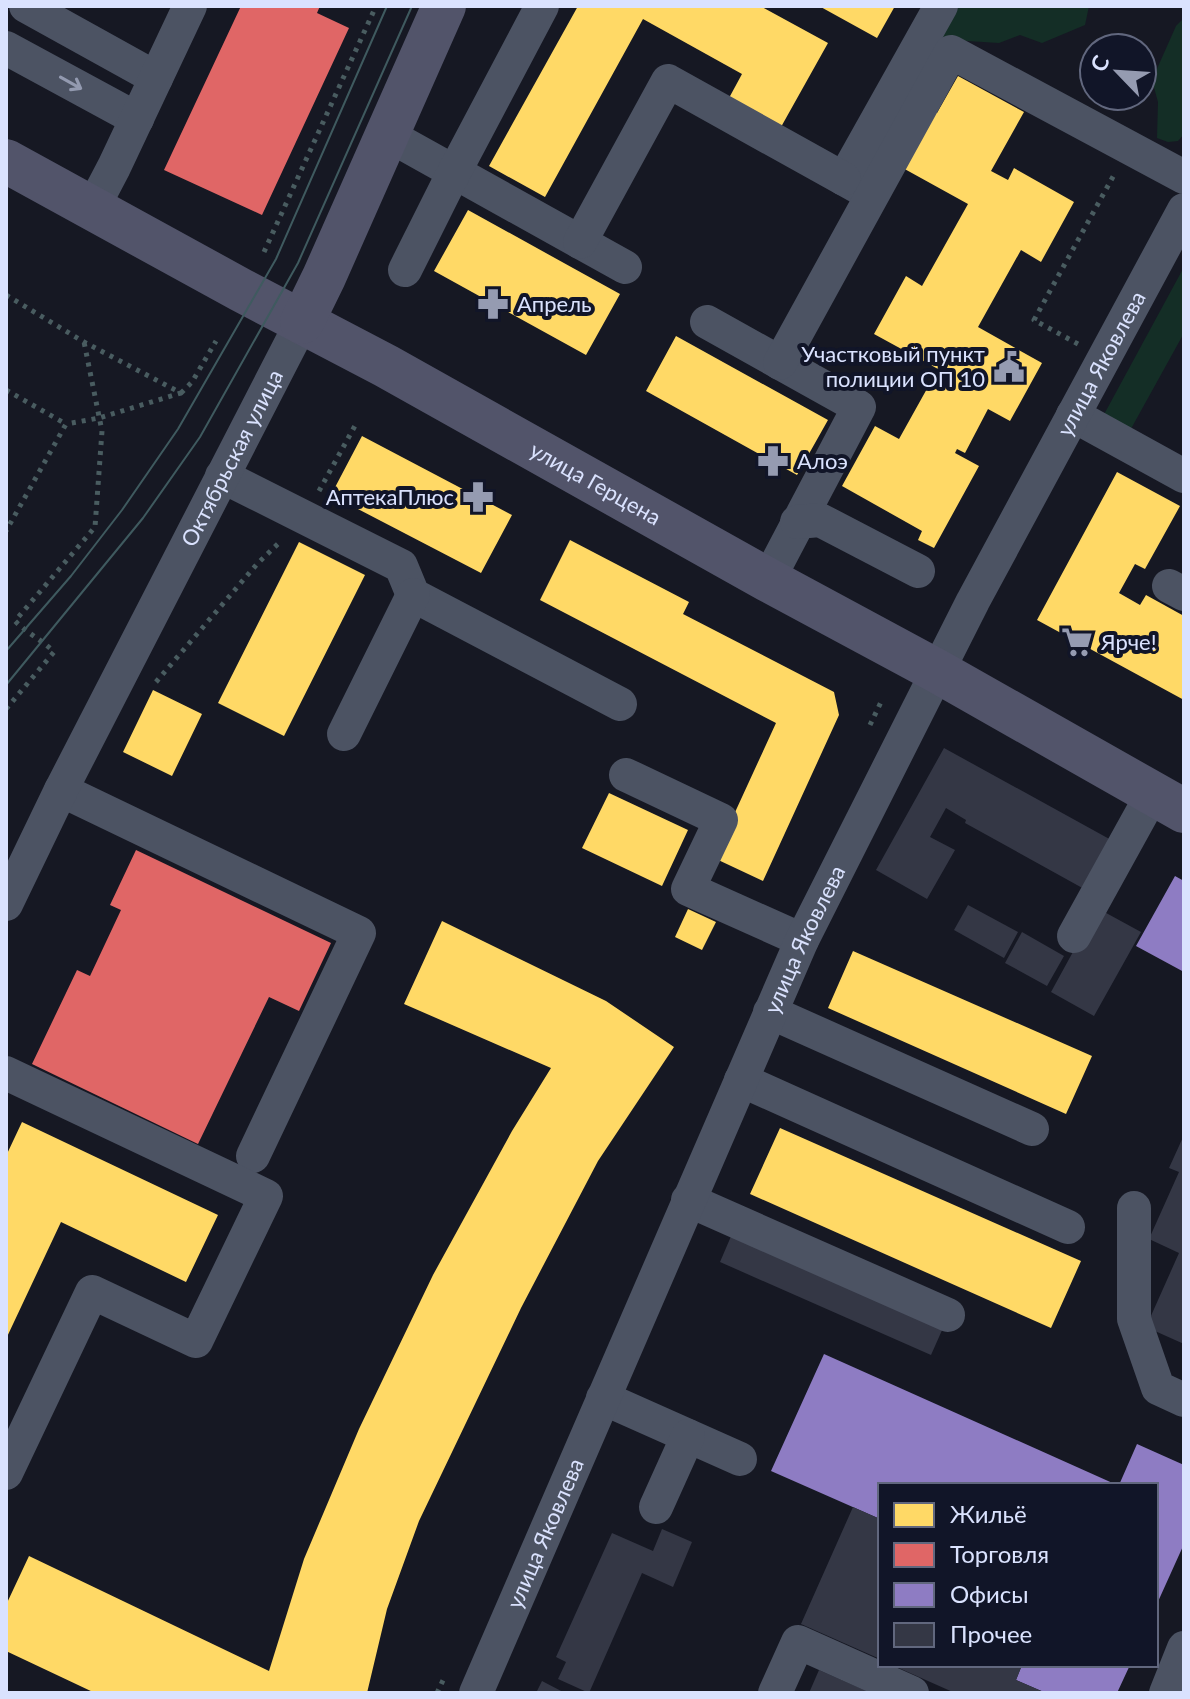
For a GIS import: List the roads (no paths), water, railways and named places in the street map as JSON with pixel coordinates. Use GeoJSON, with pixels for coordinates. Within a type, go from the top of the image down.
{"type":"FeatureCollection","features":[{"type":"Feature","properties":{"kind":"main road","name":"Октябрьская улица"},"geometry":{"type":"LineString","coordinates":[[302,322],[444,6]]}},
{"type":"Feature","properties":{"kind":"main road","name":"улица Герцена"},"geometry":{"type":"LineString","coordinates":[[6,161],[386,366],[1168,802]]}},
{"type":"Feature","properties":{"kind":"street"},"geometry":{"type":"LineString","coordinates":[[26,6],[156,78]]}},
{"type":"Feature","properties":{"kind":"street"},"geometry":{"type":"LineString","coordinates":[[92,209],[190,6]]}},
{"type":"Feature","properties":{"kind":"street"},"geometry":{"type":"LineString","coordinates":[[405,270],[542,6]]}},
{"type":"Feature","properties":{"kind":"street"},"geometry":{"type":"LineString","coordinates":[[780,363],[941,6]]}},
{"type":"Feature","properties":{"kind":"street"},"geometry":{"type":"LineString","coordinates":[[6,48],[137,119]]}},
{"type":"Feature","properties":{"kind":"street"},"geometry":{"type":"LineString","coordinates":[[858,187],[951,52],[1184,177]]}},
{"type":"Feature","properties":{"kind":"street"},"geometry":{"type":"LineString","coordinates":[[580,242],[668,81],[858,187]]}},
{"type":"Feature","properties":{"kind":"street"},"geometry":{"type":"LineString","coordinates":[[388,135],[625,267]]}},
{"type":"Feature","properties":{"kind":"street","name":"улица Яковлева"},"geometry":{"type":"LineString","coordinates":[[476,1693],[802,940],[937,671],[1184,210]]}},
{"type":"Feature","properties":{"kind":"street","name":"Октябрьская улица"},"geometry":{"type":"LineString","coordinates":[[6,904],[61,790],[302,322]]}},
{"type":"Feature","properties":{"kind":"street"},"geometry":{"type":"LineString","coordinates":[[707,322],[859,407],[768,580]]}},
{"type":"Feature","properties":{"kind":"street"},"geometry":{"type":"LineString","coordinates":[[1073,415],[1184,476]]}},
{"type":"Feature","properties":{"kind":"street"},"geometry":{"type":"LineString","coordinates":[[222,476],[401,566],[413,595],[620,704]]}},
{"type":"Feature","properties":{"kind":"street"},"geometry":{"type":"LineString","coordinates":[[797,522],[820,520],[918,571]]}},
{"type":"Feature","properties":{"kind":"street"},"geometry":{"type":"LineString","coordinates":[[344,734],[413,595]]}},
{"type":"Feature","properties":{"kind":"street"},"geometry":{"type":"LineString","coordinates":[[626,775],[721,820],[688,889],[802,940]]}},
{"type":"Feature","properties":{"kind":"street"},"geometry":{"type":"LineString","coordinates":[[61,790],[359,933],[253,1156]]}},
{"type":"Feature","properties":{"kind":"street"},"geometry":{"type":"LineString","coordinates":[[1074,936],[1168,802]]}},
{"type":"Feature","properties":{"kind":"street"},"geometry":{"type":"LineString","coordinates":[[770,1012],[1032,1129]]}},
{"type":"Feature","properties":{"kind":"street"},"geometry":{"type":"LineString","coordinates":[[6,1073],[266,1196],[196,1341],[92,1292],[6,1473]]}},
{"type":"Feature","properties":{"kind":"street"},"geometry":{"type":"LineString","coordinates":[[741,1080],[1068,1227]]}},
{"type":"Feature","properties":{"kind":"street"},"geometry":{"type":"LineString","coordinates":[[688,1200],[948,1315]]}},
{"type":"Feature","properties":{"kind":"street"},"geometry":{"type":"LineString","coordinates":[[1134,1208],[1134,1319],[1158,1388],[1184,1400]]}},
{"type":"Feature","properties":{"kind":"street"},"geometry":{"type":"LineString","coordinates":[[603,1398],[740,1459]]}},
{"type":"Feature","properties":{"kind":"street"},"geometry":{"type":"LineString","coordinates":[[656,1507],[688,1436]]}},
{"type":"Feature","properties":{"kind":"street"},"geometry":{"type":"LineString","coordinates":[[775,1693],[798,1642],[912,1693]]}},
{"type":"Feature","properties":{"kind":"street"},"geometry":{"type":"LineString","coordinates":[[1166,1693],[1184,1648]]}},
{"type":"Feature","properties":{"kind":"tram line"},"geometry":{"type":"LineString","coordinates":[[6,651],[71,576],[178,429],[276,259],[387,6]]}},
{"type":"Feature","properties":{"kind":"tram line"},"geometry":{"type":"LineString","coordinates":[[6,685],[143,518],[200,437],[298,263],[412,6]]}},
{"type":"Feature","properties":{"kind":"place","name":"Апрель"},"geometry":{"type":"Point","coordinates":[493,304]}},
{"type":"Feature","properties":{"kind":"place","name":"Участковый пункт полиции ОП 10"},"geometry":{"type":"Point","coordinates":[1009,367]}},
{"type":"Feature","properties":{"kind":"place","name":"Алоэ"},"geometry":{"type":"Point","coordinates":[773,461]}},
{"type":"Feature","properties":{"kind":"place","name":"АптекаПлюс"},"geometry":{"type":"Point","coordinates":[478,497]}},
{"type":"Feature","properties":{"kind":"place","name":"Ярче!"},"geometry":{"type":"Point","coordinates":[1077,642]}}]}
